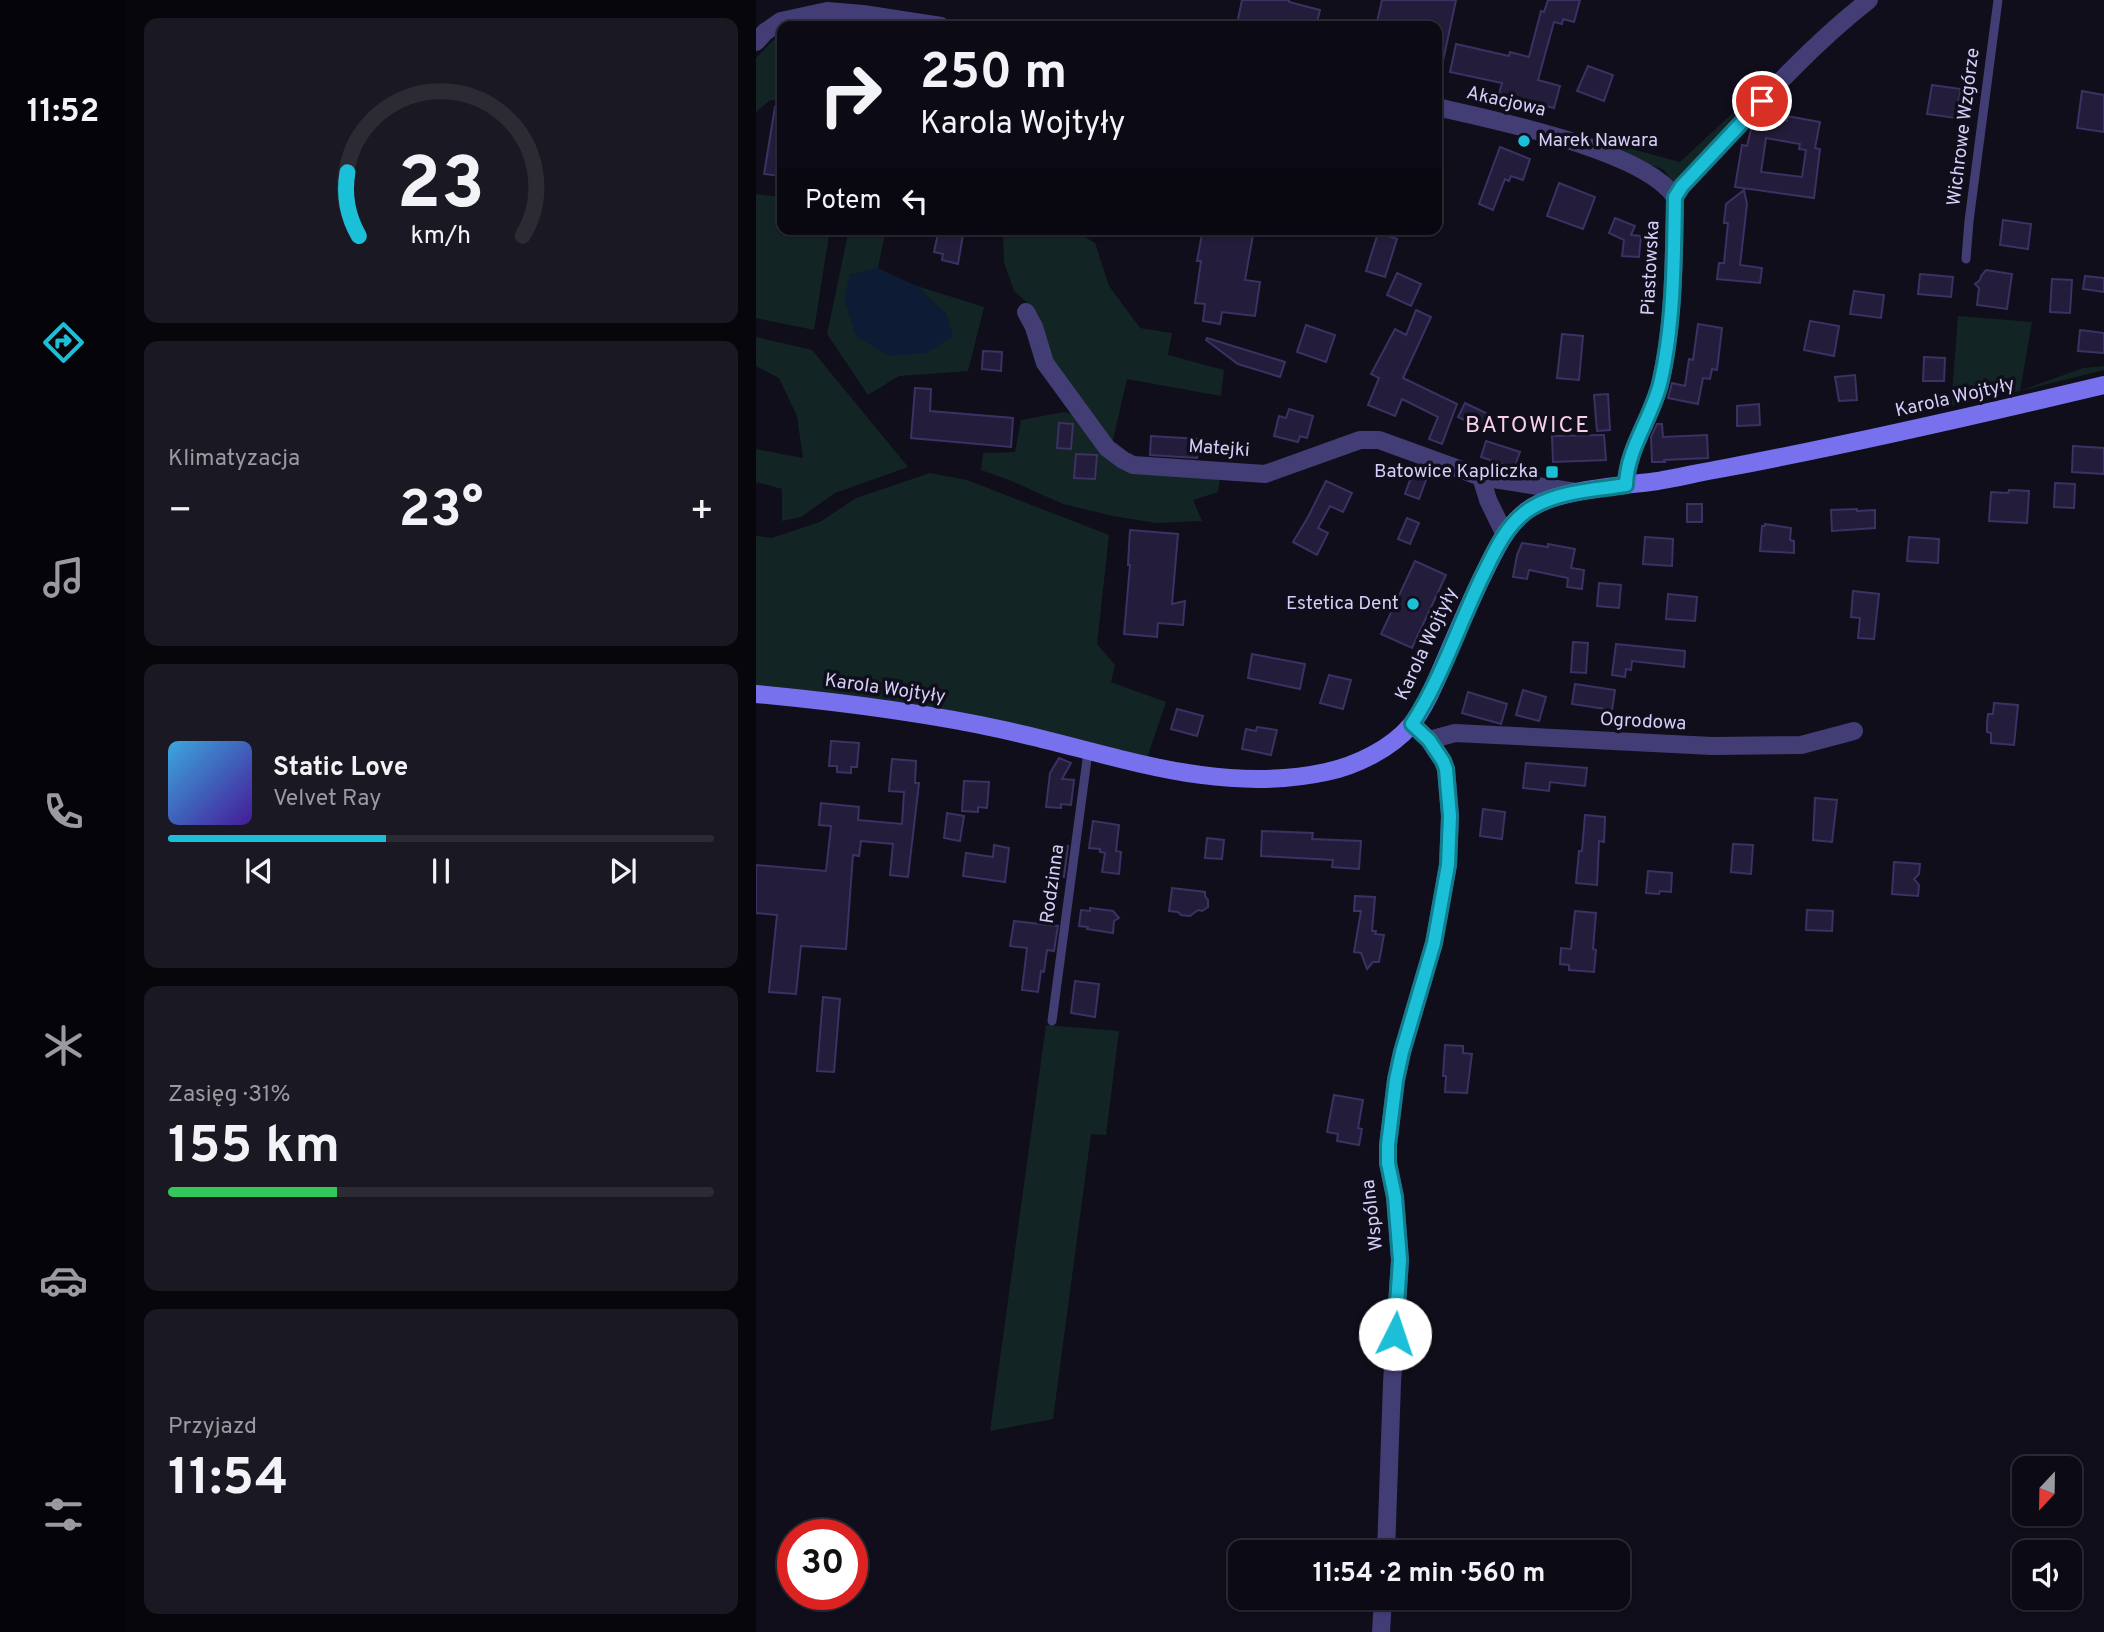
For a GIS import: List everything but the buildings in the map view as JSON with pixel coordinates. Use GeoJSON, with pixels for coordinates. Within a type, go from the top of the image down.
{"type":"FeatureCollection","features":[{"type":"Feature","properties":{"kind":"street","name":"Piastowska"},"geometry":{"type":"LineString","coordinates":[[1626,485],[1629,461],[1662,374],[1672,293],[1675,197],[1727,137],[1797,65],[1869,0]]}},
{"type":"Feature","properties":{"kind":"street"},"geometry":{"type":"LineString","coordinates":[[781,21],[827,11],[908,21]]}},
{"type":"Feature","properties":{"kind":"street"},"geometry":{"type":"LineString","coordinates":[[756,42],[777,24]]}},
{"type":"Feature","properties":{"kind":"street","name":"Akacjowa"},"geometry":{"type":"LineString","coordinates":[[1442,108],[1550,134],[1611,156],[1657,178],[1675,197]]}},
{"type":"Feature","properties":{"kind":"street","name":"Matejki"},"geometry":{"type":"LineString","coordinates":[[1026,312],[1034,327],[1045,363],[1107,448],[1133,465],[1265,474],[1360,440],[1378,440],[1481,477],[1579,492]]}},
{"type":"Feature","properties":{"kind":"street","name":"Karola Wojtyły"},"geometry":{"type":"LineString","coordinates":[[756,694],[867,706],[963,722],[1189,775],[1246,780],[1307,776],[1349,766],[1386,746],[1412,724],[1427,698],[1475,590],[1505,535],[1532,507],[1553,498],[1579,492],[1808,452],[2104,385]]}},
{"type":"Feature","properties":{"kind":"street"},"geometry":{"type":"LineString","coordinates":[[1481,477],[1488,500],[1505,535]]}},
{"type":"Feature","properties":{"kind":"street","name":"Wspólna"},"geometry":{"type":"LineString","coordinates":[[1386,1540],[1400,1260],[1388,1145],[1402,1052],[1434,943],[1448,865],[1450,816],[1446,769],[1429,740],[1412,724]]}},
{"type":"Feature","properties":{"kind":"street","name":"Ogrodowa"},"geometry":{"type":"LineString","coordinates":[[1429,740],[1455,733],[1712,746],[1801,745],[1854,731]]}},
{"type":"Feature","properties":{"kind":"street"},"geometry":{"type":"LineString","coordinates":[[1381,1632],[1382,1610]]}},
{"type":"Feature","properties":{"kind":"lane","name":"Wichrowe Wzgórze"},"geometry":{"type":"LineString","coordinates":[[1966,259],[1998,0]]}},
{"type":"Feature","properties":{"kind":"lane","name":"Rodzinna"},"geometry":{"type":"LineString","coordinates":[[1052,1021],[1088,752]]}},
{"type":"Feature","properties":{"kind":"green space"},"geometry":{"type":"Polygon","coordinates":[[[777,36],[777,101],[770,100],[756,112],[756,58],[777,36]]]}},
{"type":"Feature","properties":{"kind":"green space"},"geometry":{"type":"Polygon","coordinates":[[[1750,97],[1675,185],[1664,170],[1558,129],[1680,162],[1750,97]]]}},
{"type":"Feature","properties":{"kind":"green space"},"geometry":{"type":"Polygon","coordinates":[[[756,194],[777,196],[777,235],[829,235],[814,330],[756,318],[756,194]]]}},
{"type":"Feature","properties":{"kind":"green space"},"geometry":{"type":"Polygon","coordinates":[[[848,235],[885,235],[878,268],[850,275],[947,315],[917,286],[984,307],[968,371],[899,376],[868,395],[827,334],[848,235]]]}},
{"type":"Feature","properties":{"kind":"green space"},"geometry":{"type":"Polygon","coordinates":[[[1003,235],[1082,235],[1095,243],[1109,286],[1140,328],[1172,333],[1168,355],[1224,370],[1221,396],[1127,379],[1112,444],[1050,361],[1030,305],[1014,291],[1004,262],[1003,235]]]}},
{"type":"Feature","properties":{"kind":"green space"},"geometry":{"type":"Polygon","coordinates":[[[1958,316],[2032,322],[2020,391],[1951,406],[1958,316]]]}},
{"type":"Feature","properties":{"kind":"green space"},"geometry":{"type":"Polygon","coordinates":[[[756,337],[812,350],[908,467],[835,493],[801,517],[782,521],[782,489],[756,482],[756,449],[803,458],[797,416],[779,378],[756,366],[756,337]]]}},
{"type":"Feature","properties":{"kind":"green space"},"geometry":{"type":"Polygon","coordinates":[[[2104,366],[2104,370],[2020,391],[2083,368],[2104,366]]]}},
{"type":"Feature","properties":{"kind":"green space"},"geometry":{"type":"Polygon","coordinates":[[[1064,412],[1072,414],[1107,458],[1123,470],[1220,476],[1218,492],[1193,500],[1202,521],[1156,523],[1113,516],[1063,504],[981,470],[983,453],[1015,452],[1021,420],[1064,412]]]}},
{"type":"Feature","properties":{"kind":"green space"},"geometry":{"type":"Polygon","coordinates":[[[930,473],[967,480],[1109,535],[1097,644],[1115,665],[1111,682],[1166,702],[1146,761],[756,687],[756,536],[772,538],[820,522],[856,498],[930,473]]]}},
{"type":"Feature","properties":{"kind":"green space"},"geometry":{"type":"Polygon","coordinates":[[[1046,1025],[1119,1031],[1106,1135],[1091,1134],[1053,1419],[990,1431],[1046,1025]]]}},
{"type":"Feature","properties":{"kind":"water"},"geometry":{"type":"Polygon","coordinates":[[[878,268],[917,286],[947,315],[953,336],[927,353],[889,356],[856,336],[844,299],[850,275],[878,268]]]}},
{"type":"Feature","properties":{"kind":"place","name":"Marek Nawara"},"geometry":{"type":"Point","coordinates":[1524,141]}},
{"type":"Feature","properties":{"kind":"place","name":"Batowice Kapliczka"},"geometry":{"type":"Point","coordinates":[1552,472]}},
{"type":"Feature","properties":{"kind":"place","name":"Estetica Dent"},"geometry":{"type":"Point","coordinates":[1413,604]}},
{"type":"Feature","properties":{"kind":"district","name":"BATOWICE"},"geometry":{"type":"Point","coordinates":[1528,426]}},
{"type":"Feature","properties":{"kind":"route"},"geometry":{"type":"LineString","coordinates":[[1395,1334],[1400,1260],[1388,1145],[1402,1052],[1434,943],[1448,865],[1450,816],[1443,761],[1429,740],[1412,724],[1437,679],[1475,590],[1495,551],[1514,523],[1532,507],[1553,498],[1626,485],[1629,461],[1662,374],[1672,293],[1675,197],[1682,186],[1762,101]]}}]}
